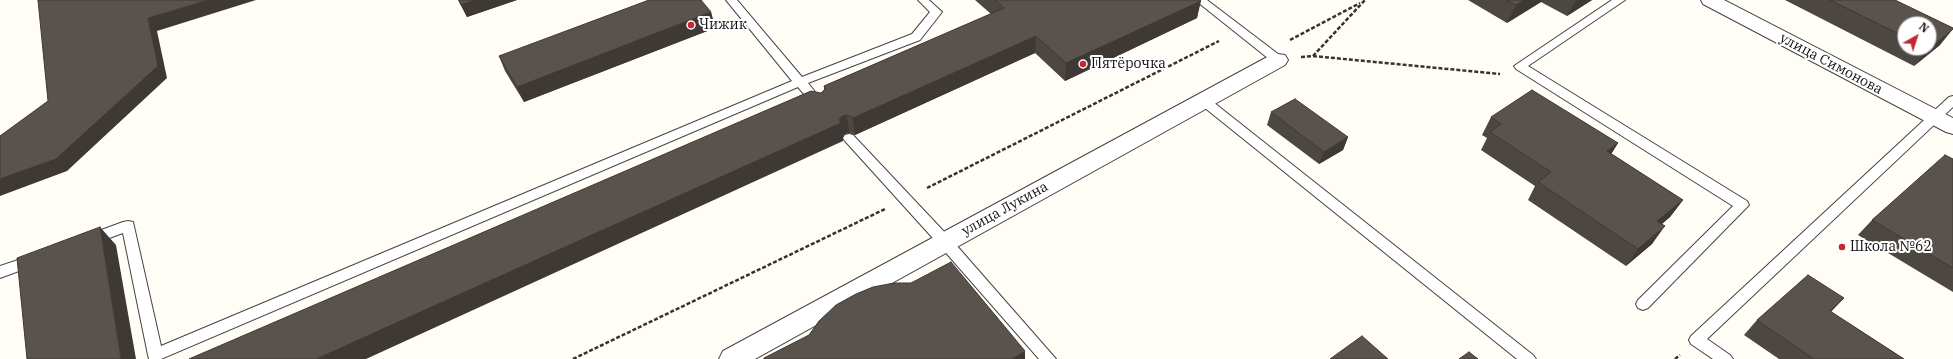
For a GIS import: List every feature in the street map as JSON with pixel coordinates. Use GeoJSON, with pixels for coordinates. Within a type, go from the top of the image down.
{"type":"FeatureCollection","features":[{"type":"Feature","properties":{"kind":"street","name":"улица Симонова"},"geometry":{"type":"LineString","coordinates":[[1710,0],[1953,127]]}},
{"type":"Feature","properties":{"kind":"street","name":"улица Лукина"},"geometry":{"type":"LineString","coordinates":[[732,359],[1204,101],[1273,56]]}},
{"type":"Feature","properties":{"kind":"lane"},"geometry":{"type":"LineString","coordinates":[[731,0],[820,106]]}},
{"type":"Feature","properties":{"kind":"lane"},"geometry":{"type":"LineString","coordinates":[[75,245],[128,226],[155,355],[800,82],[916,37],[936,12],[923,0]]}},
{"type":"Feature","properties":{"kind":"lane"},"geometry":{"type":"LineString","coordinates":[[1200,0],[1273,56]]}},
{"type":"Feature","properties":{"kind":"lane"},"geometry":{"type":"LineString","coordinates":[[1620,0],[1520,66],[1742,205],[1643,304]]}},
{"type":"Feature","properties":{"kind":"lane"},"geometry":{"type":"LineString","coordinates":[[1724,359],[1696,340],[1953,100]]}},
{"type":"Feature","properties":{"kind":"lane"},"geometry":{"type":"LineString","coordinates":[[1204,101],[1528,359]]}},
{"type":"Feature","properties":{"kind":"lane"},"geometry":{"type":"LineString","coordinates":[[849,138],[945,242],[1048,359]]}},
{"type":"Feature","properties":{"kind":"lane"},"geometry":{"type":"LineString","coordinates":[[0,272],[45,256]]}},
{"type":"Feature","properties":{"kind":"path"},"geometry":{"type":"LineString","coordinates":[[1273,56],[1363,1]]}},
{"type":"Feature","properties":{"kind":"path"},"geometry":{"type":"LineString","coordinates":[[1313,56],[1363,1]]}},
{"type":"Feature","properties":{"kind":"path"},"geometry":{"type":"LineString","coordinates":[[1273,56],[1313,56],[1538,77]]}},
{"type":"Feature","properties":{"kind":"building"},"geometry":{"type":"Polygon","coordinates":[[[38,0],[208,0],[148,18],[158,66],[56,159],[0,179],[0,136],[48,101],[38,0]]]}},
{"type":"Feature","properties":{"kind":"building"},"geometry":{"type":"Polygon","coordinates":[[[459,0],[476,0],[461,5],[459,0]]]}},
{"type":"Feature","properties":{"kind":"building"},"geometry":{"type":"Polygon","coordinates":[[[649,0],[701,0],[711,12],[517,87],[499,56],[649,0]]]}},
{"type":"Feature","properties":{"kind":"building"},"geometry":{"type":"Polygon","coordinates":[[[995,0],[1201,1],[1066,63],[1036,36],[853,118],[847,115],[842,116],[839,120],[841,123],[316,359],[189,359],[811,91],[821,93],[825,89],[824,86],[1004,8],[995,0]]]}},
{"type":"Feature","properties":{"kind":"building"},"geometry":{"type":"Polygon","coordinates":[[[1507,0],[1524,0],[1516,5],[1507,0]]]}},
{"type":"Feature","properties":{"kind":"building"},"geometry":{"type":"Polygon","coordinates":[[[1830,0],[1895,0],[1928,16],[1897,16],[1897,33],[1830,0]]]}},
{"type":"Feature","properties":{"kind":"building"},"geometry":{"type":"Polygon","coordinates":[[[1937,20],[1953,29],[1937,42],[1937,20]]]}},
{"type":"Feature","properties":{"kind":"building"},"geometry":{"type":"Polygon","coordinates":[[[1532,90],[1618,143],[1607,151],[1683,200],[1657,221],[1665,226],[1638,249],[1538,182],[1551,172],[1490,132],[1501,124],[1491,117],[1532,90]]]}},
{"type":"Feature","properties":{"kind":"building"},"geometry":{"type":"Polygon","coordinates":[[[1295,99],[1348,137],[1324,152],[1271,112],[1295,99]]]}},
{"type":"Feature","properties":{"kind":"building"},"geometry":{"type":"Polygon","coordinates":[[[1945,155],[1953,159],[1953,268],[1872,220],[1945,155]]]}},
{"type":"Feature","properties":{"kind":"building"},"geometry":{"type":"Polygon","coordinates":[[[100,227],[121,359],[27,359],[17,258],[100,227]]]}},
{"type":"Feature","properties":{"kind":"building"},"geometry":{"type":"Polygon","coordinates":[[[951,262],[1025,351],[1012,359],[764,359],[809,335],[819,321],[836,305],[856,294],[873,287],[894,283],[911,283],[951,262]]]}},
{"type":"Feature","properties":{"kind":"building"},"geometry":{"type":"Polygon","coordinates":[[[1808,275],[1844,298],[1830,311],[1904,359],[1814,359],[1757,320],[1808,275]]]}},
{"type":"Feature","properties":{"kind":"building"},"geometry":{"type":"Polygon","coordinates":[[[1362,336],[1388,359],[1330,359],[1362,336]]]}},
{"type":"Feature","properties":{"kind":"building"},"geometry":{"type":"Polygon","coordinates":[[[1469,352],[1478,359],[1459,359],[1469,352]]]}},
{"type":"Feature","properties":{"kind":"place","name":"Чижик"},"geometry":{"type":"Point","coordinates":[691,25]}},
{"type":"Feature","properties":{"kind":"place","name":"Пятёрочка"},"geometry":{"type":"Point","coordinates":[1083,64]}},
{"type":"Feature","properties":{"kind":"place","name":"Школа №62"},"geometry":{"type":"Point","coordinates":[1842,247]}}]}
